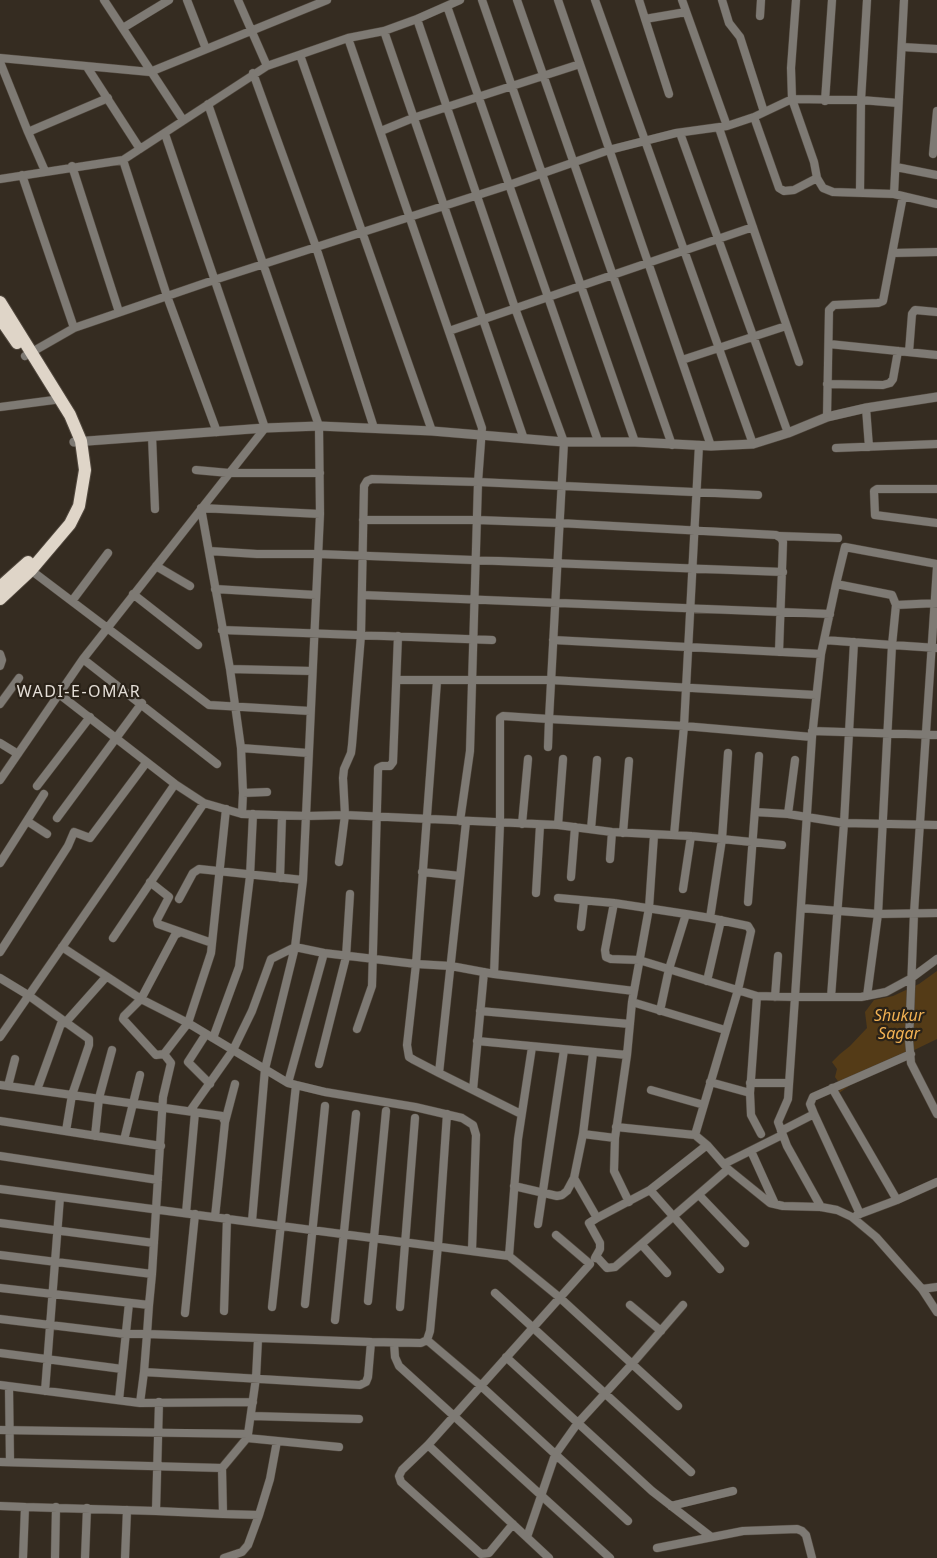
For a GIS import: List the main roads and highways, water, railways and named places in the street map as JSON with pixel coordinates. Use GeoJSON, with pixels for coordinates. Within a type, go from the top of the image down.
{"type":"FeatureCollection","features":[{"type":"Feature","properties":{"kind":"highway"},"geometry":{"type":"LineString","coordinates":[[0,302],[77,442]]}},
{"type":"Feature","properties":{"kind":"highway"},"geometry":{"type":"LineString","coordinates":[[0,318],[61,398],[77,442],[75,495],[67,517],[28,568],[0,599]]}},
{"type":"Feature","properties":{"kind":"highway"},"geometry":{"type":"LineString","coordinates":[[0,587],[28,568]]}},
{"type":"Feature","properties":{"kind":"water","name":"Shukur Sagar"},"geometry":{"type":"Polygon","coordinates":[[[937,971],[937,1039],[869,1072],[839,1093],[840,1084],[835,1077],[837,1069],[832,1062],[867,1028],[865,1012],[874,1000],[893,996],[919,984],[937,971]]]}},
{"type":"Feature","properties":{"kind":"district","name":"WADI-E-OMAR"},"geometry":{"type":"Point","coordinates":[79,692]}}]}
